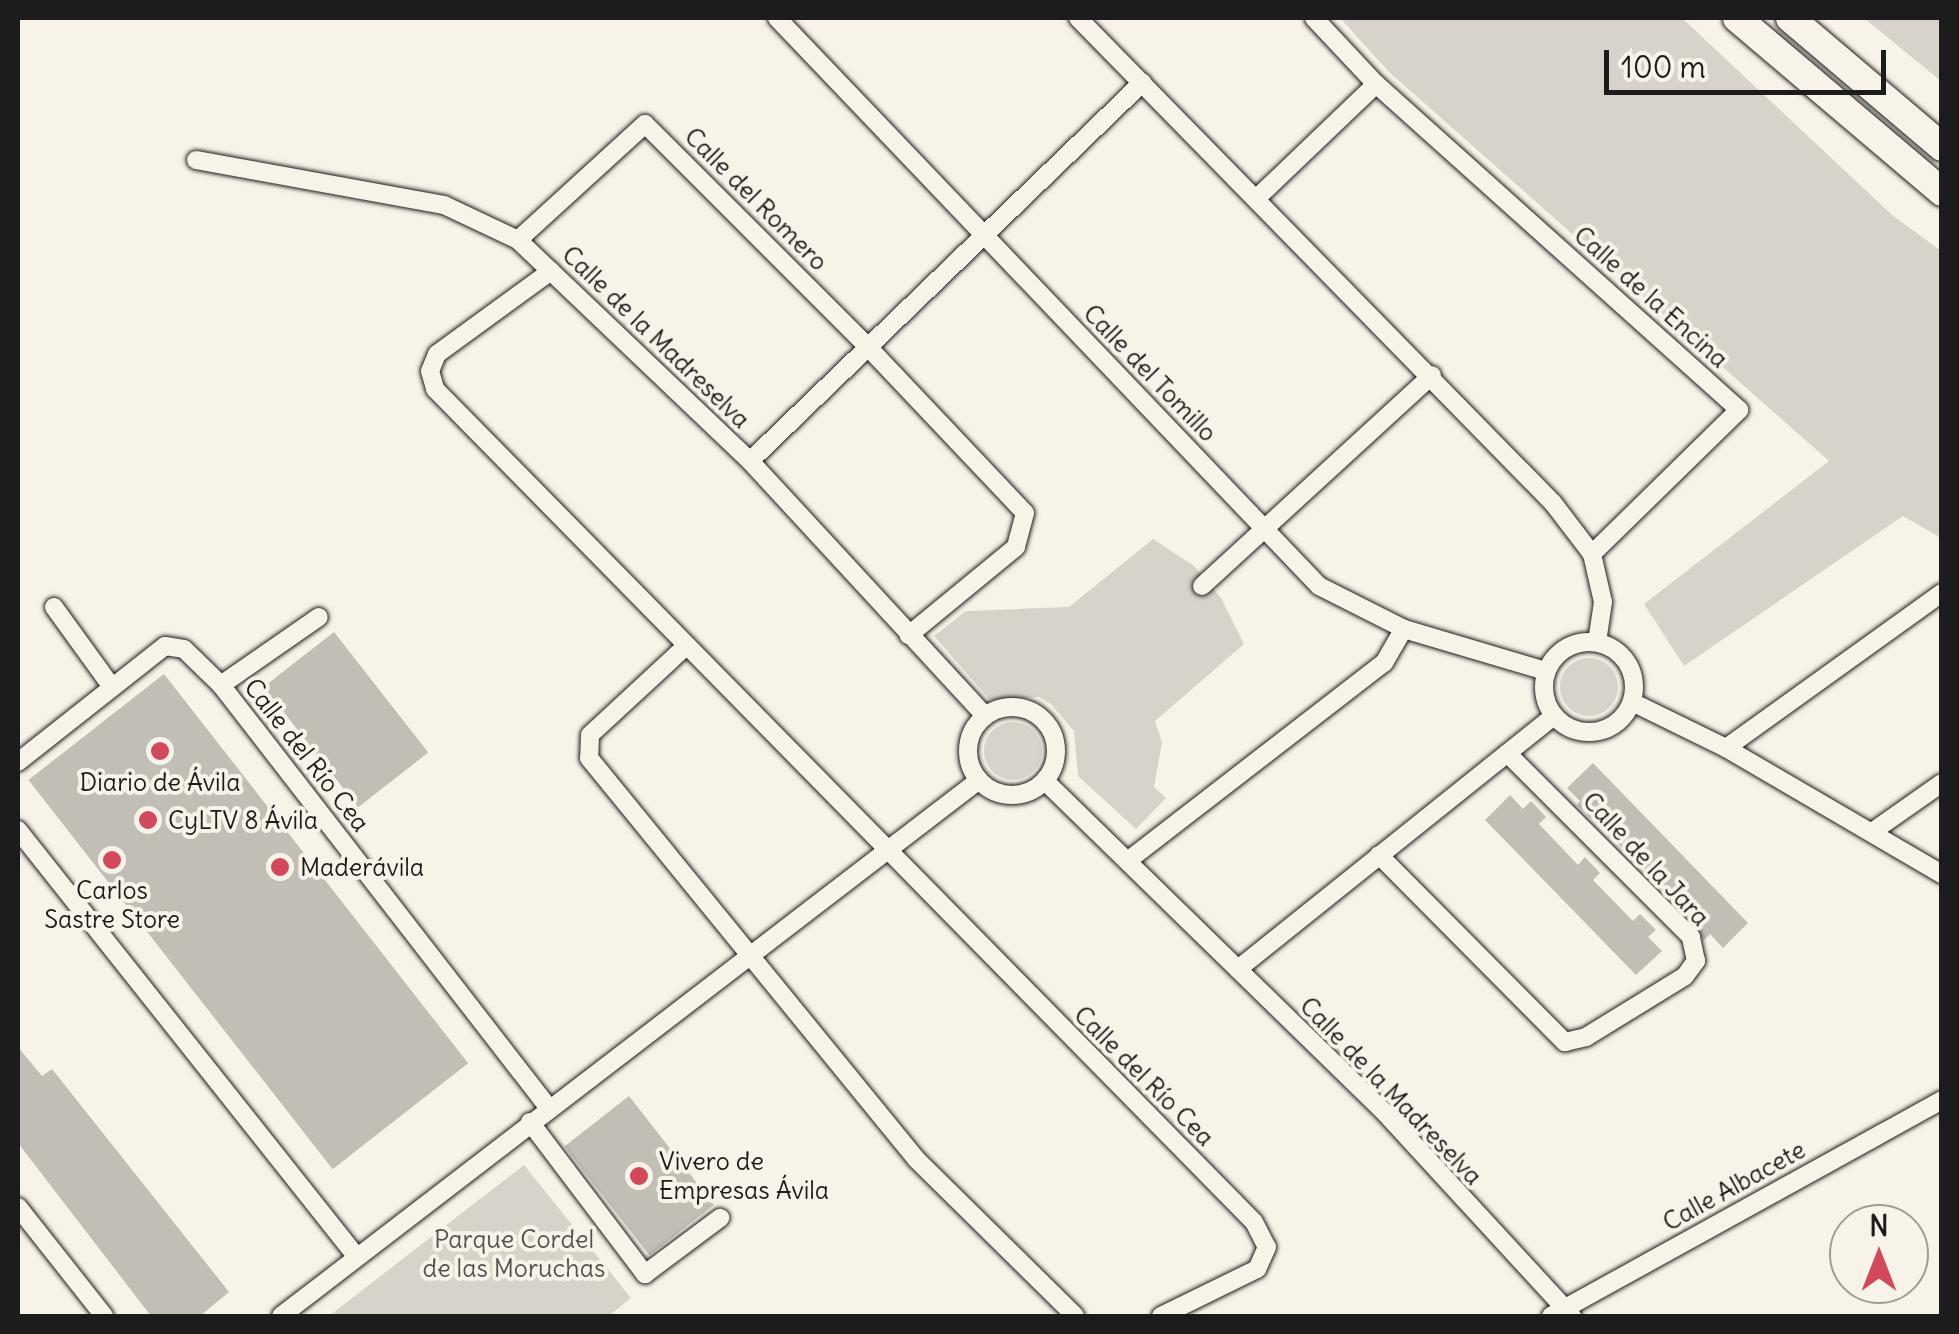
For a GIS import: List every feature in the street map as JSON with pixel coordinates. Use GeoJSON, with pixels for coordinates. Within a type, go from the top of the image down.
{"type":"FeatureCollection","features":[{"type":"Feature","properties":{"kind":"highway"},"geometry":{"type":"LineString","coordinates":[[1737,18],[1942,192]]}},
{"type":"Feature","properties":{"kind":"highway"},"geometry":{"type":"LineString","coordinates":[[1790,18],[1942,147]]}},
{"type":"Feature","properties":{"kind":"street","name":"Calle del Tomillo"},"geometry":{"type":"LineString","coordinates":[[777,18],[1319,586],[1404,628],[1546,671]]}},
{"type":"Feature","properties":{"kind":"street"},"geometry":{"type":"LineString","coordinates":[[1078,18],[1259,196],[1553,502],[1592,554],[1603,602],[1597,642]]}},
{"type":"Feature","properties":{"kind":"street","name":"Calle de la Encina"},"geometry":{"type":"LineString","coordinates":[[1314,18],[1376,84],[1738,410],[1592,554]]}},
{"type":"Feature","properties":{"kind":"street"},"geometry":{"type":"LineString","coordinates":[[750,461],[1142,84]]}},
{"type":"Feature","properties":{"kind":"street"},"geometry":{"type":"LineString","coordinates":[[1259,196],[1376,84]]}},
{"type":"Feature","properties":{"kind":"street","name":"Calle del Romero"},"geometry":{"type":"LineString","coordinates":[[518,240],[645,124],[868,347],[1025,513],[1016,547],[910,635]]}},
{"type":"Feature","properties":{"kind":"street","name":"Calle de la Madreselva"},"geometry":{"type":"LineString","coordinates":[[196,160],[444,206],[518,240],[750,461],[985,716]]}},
{"type":"Feature","properties":{"kind":"street","name":"Calle del Río Cea"},"geometry":{"type":"LineString","coordinates":[[551,271],[437,354],[430,371],[435,388],[885,852],[1254,1222],[1267,1248],[1257,1269],[1161,1316]]}},
{"type":"Feature","properties":{"kind":"street"},"geometry":{"type":"LineString","coordinates":[[1202,586],[1432,375]]}},
{"type":"Feature","properties":{"kind":"street"},"geometry":{"type":"LineString","coordinates":[[1726,748],[1942,594]]}},
{"type":"Feature","properties":{"kind":"street"},"geometry":{"type":"LineString","coordinates":[[54,607],[112,687]]}},
{"type":"Feature","properties":{"kind":"street"},"geometry":{"type":"LineString","coordinates":[[221,685],[319,617]]}},
{"type":"Feature","properties":{"kind":"street"},"geometry":{"type":"LineString","coordinates":[[1130,859],[1384,662],[1404,628]]}},
{"type":"Feature","properties":{"kind":"street"},"geometry":{"type":"LineString","coordinates":[[1597,642],[1628,664],[1632,702],[1615,724],[1590,732],[1554,716],[1543,687],[1546,671],[1572,644],[1597,642]]}},
{"type":"Feature","properties":{"kind":"street","name":"Calle del Río Cea"},"geometry":{"type":"LineString","coordinates":[[18,762],[165,646],[184,649],[221,685],[548,1107]]}},
{"type":"Feature","properties":{"kind":"street"},"geometry":{"type":"LineString","coordinates":[[686,646],[590,736],[589,758],[916,1160],[1076,1316]]}},
{"type":"Feature","properties":{"kind":"street"},"geometry":{"type":"LineString","coordinates":[[1632,702],[1726,748],[1942,874]]}},
{"type":"Feature","properties":{"kind":"street"},"geometry":{"type":"LineString","coordinates":[[1017,707],[1048,725],[1057,754],[1045,781],[1004,795],[979,780],[968,754],[985,716],[1017,707]]}},
{"type":"Feature","properties":{"kind":"street"},"geometry":{"type":"LineString","coordinates":[[1238,969],[1554,716]]}},
{"type":"Feature","properties":{"kind":"street","name":"Calle de la Jara"},"geometry":{"type":"LineString","coordinates":[[1379,855],[1565,1042],[1586,1037],[1685,976],[1696,961],[1691,938],[1508,753]]}},
{"type":"Feature","properties":{"kind":"street"},"geometry":{"type":"LineString","coordinates":[[281,1316],[548,1107],[979,780]]}},
{"type":"Feature","properties":{"kind":"street","name":"Calle de la Madreselva"},"geometry":{"type":"LineString","coordinates":[[1045,781],[1130,859],[1386,1114],[1563,1314]]}},
{"type":"Feature","properties":{"kind":"street"},"geometry":{"type":"LineString","coordinates":[[1872,832],[1942,783]]}},
{"type":"Feature","properties":{"kind":"street"},"geometry":{"type":"LineString","coordinates":[[18,830],[356,1256]]}},
{"type":"Feature","properties":{"kind":"street","name":"Calle Albacete"},"geometry":{"type":"LineString","coordinates":[[1563,1314],[1942,1100]]}},
{"type":"Feature","properties":{"kind":"street"},"geometry":{"type":"LineString","coordinates":[[530,1122],[645,1274],[720,1218]]}},
{"type":"Feature","properties":{"kind":"street"},"geometry":{"type":"LineString","coordinates":[[18,1207],[104,1316]]}},
{"type":"Feature","properties":{"kind":"green space"},"geometry":{"type":"Polygon","coordinates":[[[1340,18],[1682,18],[1892,215],[1941,251],[1941,538],[1903,516],[1684,666],[1644,604],[1829,461],[1389,72],[1340,18]]]}},
{"type":"Feature","properties":{"kind":"green space"},"geometry":{"type":"Polygon","coordinates":[[[1864,18],[1941,18],[1941,81],[1864,18]]]}},
{"type":"Feature","properties":{"kind":"green space"},"geometry":{"type":"Polygon","coordinates":[[[1153,539],[1194,566],[1221,598],[1244,644],[1155,721],[1162,742],[1154,787],[1166,798],[1136,829],[1078,776],[1074,731],[1051,704],[1039,697],[990,700],[934,636],[966,611],[1069,607],[1153,539]]]}},
{"type":"Feature","properties":{"kind":"green space"},"geometry":{"type":"Polygon","coordinates":[[[1589,658],[1610,666],[1618,687],[1610,708],[1589,716],[1568,708],[1560,687],[1568,666],[1589,658]]]}},
{"type":"Feature","properties":{"kind":"green space"},"geometry":{"type":"Polygon","coordinates":[[[1013,722],[1034,730],[1042,751],[1034,772],[1013,780],[992,772],[984,751],[992,730],[1013,722]]]}},
{"type":"Feature","properties":{"kind":"green space","name":"Parque Cordel de las Moruchas"},"geometry":{"type":"Polygon","coordinates":[[[524,1165],[631,1298],[609,1316],[329,1316],[524,1165]]]}},
{"type":"Feature","properties":{"kind":"building"},"geometry":{"type":"Polygon","coordinates":[[[334,632],[428,753],[358,807],[264,687],[334,632]]]}},
{"type":"Feature","properties":{"kind":"building"},"geometry":{"type":"Polygon","coordinates":[[[164,674],[468,1063],[333,1169],[28,780],[164,674]]]}},
{"type":"Feature","properties":{"kind":"building"},"geometry":{"type":"Polygon","coordinates":[[[1593,763],[1748,923],[1723,948],[1710,934],[1704,940],[1674,897],[1577,805],[1580,801],[1567,788],[1593,763]]]}},
{"type":"Feature","properties":{"kind":"building"},"geometry":{"type":"Polygon","coordinates":[[[1510,795],[1523,809],[1531,801],[1546,817],[1539,824],[1578,865],[1585,857],[1600,873],[1593,880],[1633,921],[1640,914],[1656,930],[1648,937],[1662,951],[1636,975],[1485,820],[1510,795]]]}},
{"type":"Feature","properties":{"kind":"building"},"geometry":{"type":"Polygon","coordinates":[[[18,1047],[42,1076],[52,1069],[229,1292],[200,1316],[151,1316],[18,1143],[18,1047]]]}},
{"type":"Feature","properties":{"kind":"building","name":"Vivero de Empresas Ávila"},"geometry":{"type":"Polygon","coordinates":[[[629,1096],[714,1205],[649,1255],[564,1146],[629,1096]]]}},
{"type":"Feature","properties":{"kind":"place","name":"Diario de Ávila"},"geometry":{"type":"Point","coordinates":[160,751]}},
{"type":"Feature","properties":{"kind":"place","name":"CyLTV 8 Ávila"},"geometry":{"type":"Point","coordinates":[148,820]}},
{"type":"Feature","properties":{"kind":"place","name":"Carlos Sastre Store"},"geometry":{"type":"Point","coordinates":[112,860]}},
{"type":"Feature","properties":{"kind":"place","name":"Maderávila"},"geometry":{"type":"Point","coordinates":[280,867]}},
{"type":"Feature","properties":{"kind":"place","name":"Vivero de Empresas Ávila"},"geometry":{"type":"Point","coordinates":[639,1176]}}]}
